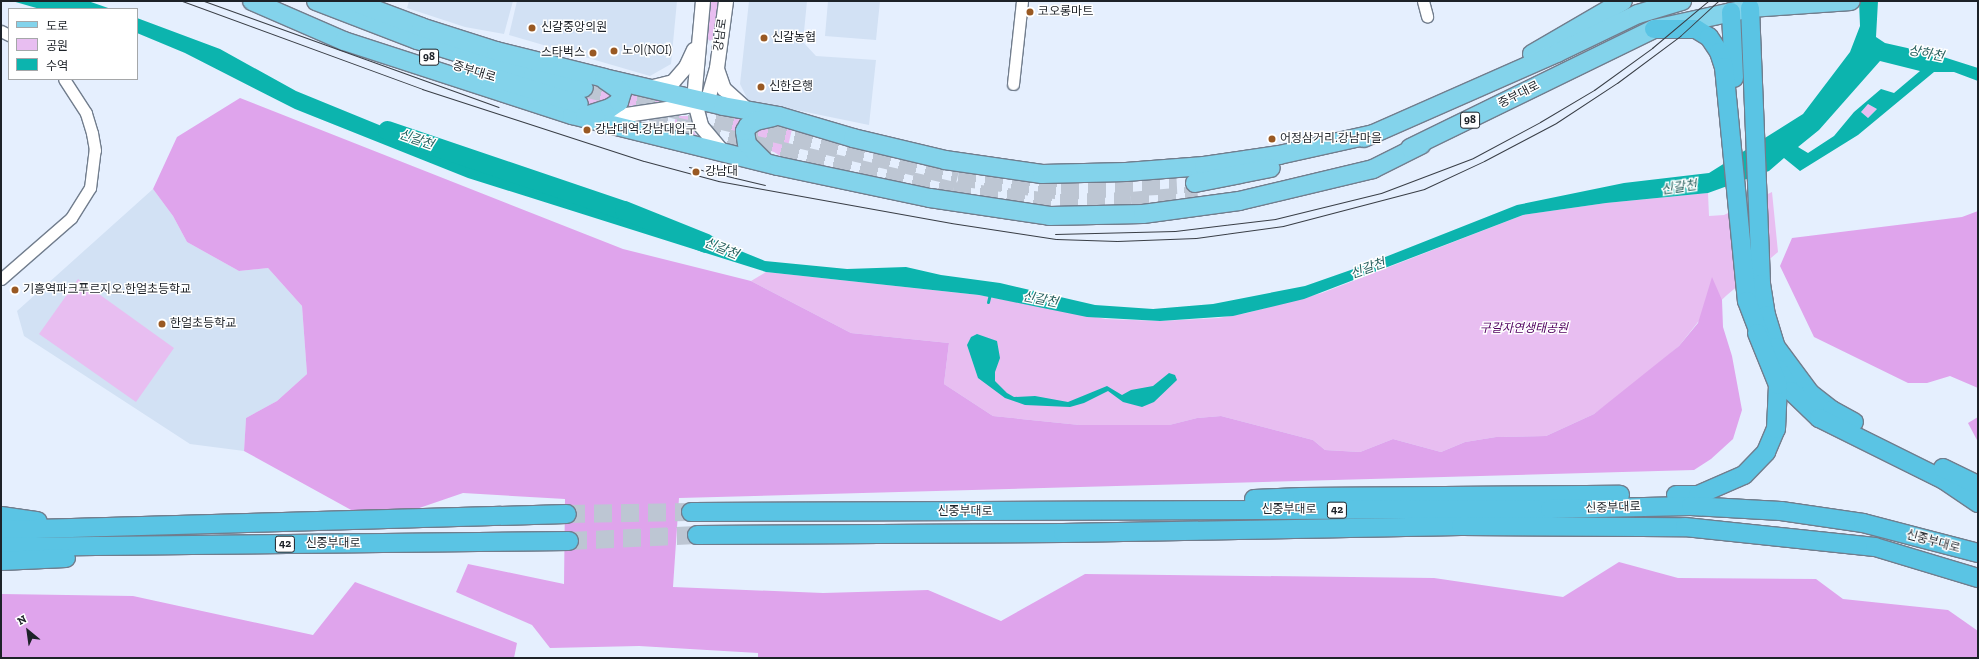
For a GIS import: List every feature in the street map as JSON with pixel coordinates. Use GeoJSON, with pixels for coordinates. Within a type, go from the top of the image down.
{"type":"FeatureCollection","features":[{"type":"Feature","properties":{"kind":"highway"},"geometry":{"type":"LineString","coordinates":[[1750,8],[1761,284],[1766,315],[1776,347],[1810,393],[1832,410],[1883,438],[1978,485]]}},
{"type":"Feature","properties":{"kind":"highway"},"geometry":{"type":"LineString","coordinates":[[1731,12],[1740,228]]}},
{"type":"Feature","properties":{"kind":"highway"},"geometry":{"type":"LineString","coordinates":[[1015,512],[1302,497],[1698,495],[1744,475],[1766,452],[1776,429],[1778,385],[1757,333],[1747,301],[1724,67],[1719,52],[1709,37],[1696,29],[1654,29]]}},
{"type":"Feature","properties":{"kind":"highway"},"geometry":{"type":"LineString","coordinates":[[1757,333],[1791,391],[1820,418],[1944,480],[1978,503]]}},
{"type":"Feature","properties":{"kind":"highway","name":"신중부대로"},"geometry":{"type":"LineString","coordinates":[[691,512],[1550,509],[1691,506],[1781,512],[1863,523],[1978,554]]}},
{"type":"Feature","properties":{"kind":"highway","name":"신중부대로"},"geometry":{"type":"LineString","coordinates":[[1,530],[567,514]]}},
{"type":"Feature","properties":{"kind":"highway"},"geometry":{"type":"LineString","coordinates":[[1,516],[74,528]]}},
{"type":"Feature","properties":{"kind":"highway","name":"신중부대로"},"geometry":{"type":"LineString","coordinates":[[697,535],[1063,533],[1461,526],[1685,527],[1875,547],[1978,578]]}},
{"type":"Feature","properties":{"kind":"highway","name":"신중부대로"},"geometry":{"type":"LineString","coordinates":[[1,548],[213,544],[569,541]]}},
{"type":"Feature","properties":{"kind":"highway"},"geometry":{"type":"LineString","coordinates":[[1,561],[159,553],[213,544]]}},
{"type":"Feature","properties":{"kind":"main road"},"geometry":{"type":"LineString","coordinates":[[252,1],[344,41],[580,106],[721,150],[766,162],[930,198],[1050,216],[1143,214],[1239,201],[1373,169],[1421,145]]}},
{"type":"Feature","properties":{"kind":"main road","name":"중부대로"},"geometry":{"type":"LineString","coordinates":[[281,1],[334,25],[580,106]]}},
{"type":"Feature","properties":{"kind":"main road","name":"중부대로"},"geometry":{"type":"LineString","coordinates":[[316,1],[417,40],[533,76],[580,106]]}},
{"type":"Feature","properties":{"kind":"main road"},"geometry":{"type":"LineString","coordinates":[[352,1],[462,40],[699,103],[779,116],[853,138],[945,160],[1042,174],[1126,172],[1204,166],[1279,155],[1374,134]]}},
{"type":"Feature","properties":{"kind":"main road"},"geometry":{"type":"LineString","coordinates":[[1468,94],[1623,1]]}},
{"type":"Feature","properties":{"kind":"main road","name":"중부대로"},"geometry":{"type":"LineString","coordinates":[[1682,1],[1638,14],[1468,94],[1374,134],[1281,166],[1197,189],[1250,188],[1378,158],[1421,145],[1582,62],[1654,29],[1750,8],[1840,1]]}},
{"type":"Feature","properties":{"kind":"main road","name":"98"},"geometry":{"type":"LineString","coordinates":[[1840,1],[1851,1]]}},
{"type":"Feature","properties":{"kind":"main road"},"geometry":{"type":"LineString","coordinates":[[580,106],[610,108],[618,102],[622,92],[604,78]]}},
{"type":"Feature","properties":{"kind":"main road"},"geometry":{"type":"LineString","coordinates":[[766,162],[747,144],[745,131],[748,126],[756,121],[779,116]]}},
{"type":"Feature","properties":{"kind":"street","name":"강남로"},"geometry":{"type":"LineString","coordinates":[[699,103],[696,66],[703,1]]}},
{"type":"Feature","properties":{"kind":"street","name":"강남로"},"geometry":{"type":"LineString","coordinates":[[699,103],[717,68],[726,1]]}},
{"type":"Feature","properties":{"kind":"street"},"geometry":{"type":"LineString","coordinates":[[1013,84],[1022,1]]}},
{"type":"Feature","properties":{"kind":"street"},"geometry":{"type":"LineString","coordinates":[[1423,1],[1427,16]]}},
{"type":"Feature","properties":{"kind":"street"},"geometry":{"type":"LineString","coordinates":[[646,88],[673,82],[686,66],[699,40]]}},
{"type":"Feature","properties":{"kind":"street"},"geometry":{"type":"LineString","coordinates":[[696,66],[717,68],[724,89],[731,98],[748,111]]}},
{"type":"Feature","properties":{"kind":"street"},"geometry":{"type":"LineString","coordinates":[[1,279],[71,218],[90,188],[95,150],[92,133],[86,113],[65,80]]}},
{"type":"Feature","properties":{"kind":"street"},"geometry":{"type":"LineString","coordinates":[[580,106],[612,118],[699,103],[701,126],[721,150]]}},
{"type":"Feature","properties":{"kind":"shaded area"},"geometry":{"type":"Polygon","coordinates":[[[409,1],[513,1],[504,34],[465,27],[407,8],[409,1]]]}},
{"type":"Feature","properties":{"kind":"shaded area"},"geometry":{"type":"Polygon","coordinates":[[[517,1],[677,1],[671,64],[650,76],[509,35],[517,1]]]}},
{"type":"Feature","properties":{"kind":"shaded area"},"geometry":{"type":"Polygon","coordinates":[[[749,1],[807,1],[803,42],[816,56],[876,60],[869,125],[748,100],[740,84],[749,1]]]}},
{"type":"Feature","properties":{"kind":"shaded area"},"geometry":{"type":"Polygon","coordinates":[[[828,1],[880,1],[876,40],[825,36],[828,1]]]}},
{"type":"Feature","properties":{"kind":"shaded area"},"geometry":{"type":"Polygon","coordinates":[[[240,98],[623,249],[751,281],[851,333],[949,343],[944,384],[993,416],[1080,425],[1169,425],[1197,418],[1221,416],[1313,440],[1325,450],[1360,452],[1393,439],[1441,452],[1465,442],[1496,437],[1546,436],[1594,414],[1679,346],[1698,323],[1712,277],[1722,300],[1723,327],[1732,356],[1742,410],[1733,439],[1711,459],[1694,470],[679,498],[673,587],[823,593],[928,590],[1001,621],[1085,574],[1434,578],[1563,597],[1619,562],[1678,578],[1816,579],[1843,599],[1948,610],[1978,631],[1978,658],[758,658],[758,653],[639,646],[550,648],[532,625],[456,592],[468,564],[564,584],[565,499],[463,493],[396,516],[353,511],[244,451],[246,418],[277,401],[307,374],[302,306],[268,268],[239,271],[187,242],[173,216],[153,189],[177,137],[240,98]]]}},
{"type":"Feature","properties":{"kind":"shaded area","name":"한얼초등학교"},"geometry":{"type":"Polygon","coordinates":[[[153,189],[173,216],[187,242],[239,271],[268,268],[302,306],[307,374],[277,401],[246,418],[244,451],[190,444],[24,336],[17,311],[153,189]]]}},
{"type":"Feature","properties":{"kind":"shaded area"},"geometry":{"type":"Polygon","coordinates":[[[1978,211],[1978,388],[1950,376],[1927,383],[1908,383],[1814,337],[1780,266],[1792,238],[1962,217],[1978,211]]]}},
{"type":"Feature","properties":{"kind":"shaded area"},"geometry":{"type":"Polygon","coordinates":[[[1978,417],[1978,442],[1968,423],[1978,417]]]}},
{"type":"Feature","properties":{"kind":"shaded area"},"geometry":{"type":"Polygon","coordinates":[[[355,582],[517,643],[514,658],[1,658],[1,594],[133,596],[313,635],[355,582]]]}},
{"type":"Feature","properties":{"kind":"green space"},"geometry":{"type":"Polygon","coordinates":[[[709,1],[719,1],[715,37],[710,41],[705,36],[709,1]]]}},
{"type":"Feature","properties":{"kind":"green space"},"geometry":{"type":"Polygon","coordinates":[[[587,77],[612,89],[612,98],[607,103],[580,108],[587,77]]]}},
{"type":"Feature","properties":{"kind":"green space"},"geometry":{"type":"Polygon","coordinates":[[[630,92],[664,101],[622,107],[628,102],[630,92]]]}},
{"type":"Feature","properties":{"kind":"green space"},"geometry":{"type":"Polygon","coordinates":[[[1868,104],[1877,109],[1868,118],[1861,112],[1868,104]]]}},
{"type":"Feature","properties":{"kind":"green space"},"geometry":{"type":"Polygon","coordinates":[[[726,111],[757,117],[741,145],[724,126],[726,111]]]}},
{"type":"Feature","properties":{"kind":"green space"},"geometry":{"type":"Polygon","coordinates":[[[676,116],[689,116],[691,127],[698,138],[672,132],[676,116]]]}},
{"type":"Feature","properties":{"kind":"green space"},"geometry":{"type":"Polygon","coordinates":[[[762,124],[793,125],[785,159],[774,152],[759,148],[754,144],[753,132],[762,124]]]}},
{"type":"Feature","properties":{"kind":"green space","name":"구갈자연생태공원"},"geometry":{"type":"Polygon","coordinates":[[[1772,192],[1778,252],[1727,295],[1698,322],[1679,346],[1634,385],[1594,414],[1546,436],[1496,437],[1465,442],[1441,452],[1393,439],[1360,452],[1325,450],[1313,440],[1221,416],[1197,418],[1169,425],[1080,425],[993,416],[944,384],[949,343],[851,333],[751,281],[766,272],[979,295],[1106,319],[1160,321],[1218,318],[1247,313],[1322,293],[1523,215],[1606,203],[1708,193],[1709,216],[1724,215],[1772,192]]]}},
{"type":"Feature","properties":{"kind":"green space"},"geometry":{"type":"Polygon","coordinates":[[[78,279],[174,348],[136,402],[39,334],[78,279]]]}},
{"type":"Feature","properties":{"kind":"water"},"geometry":{"type":"Polygon","coordinates":[[[12,1],[88,1],[108,8],[36,8],[12,1]]]}},
{"type":"Feature","properties":{"kind":"water","name":"상하천"},"geometry":{"type":"Polygon","coordinates":[[[1859,1],[1878,1],[1876,37],[1885,43],[1934,54],[1978,68],[1978,81],[1954,72],[1934,72],[1858,135],[1800,171],[1784,158],[1769,171],[1708,193],[1606,203],[1523,215],[1304,299],[1233,316],[1160,321],[1087,317],[979,295],[766,272],[468,178],[295,109],[185,53],[138,33],[138,18],[220,49],[296,91],[521,183],[668,229],[726,245],[765,261],[847,269],[906,267],[941,275],[1000,283],[1095,305],[1153,309],[1213,304],[1305,286],[1365,265],[1517,205],[1624,183],[1709,173],[1803,114],[1850,52],[1860,26],[1859,1]],[[1880,61],[1819,130],[1798,147],[1808,153],[1834,136],[1854,112],[1881,89],[1894,93],[1920,71],[1880,61]],[[1868,104],[1861,112],[1868,118],[1877,109],[1868,104]]]}},
{"type":"Feature","properties":{"kind":"water"},"geometry":{"type":"Polygon","coordinates":[[[977,334],[997,341],[1000,358],[995,372],[995,381],[1007,393],[1014,397],[1035,396],[1068,402],[1107,386],[1122,395],[1131,390],[1153,386],[1169,373],[1175,375],[1177,380],[1154,402],[1142,407],[1123,402],[1108,391],[1084,403],[1070,407],[1025,405],[1005,398],[978,378],[967,345],[971,337],[977,334]]]}},
{"type":"Feature","properties":{"kind":"waterway","name":"신갈천"},"geometry":{"type":"LineString","coordinates":[[387,130],[624,210],[706,243]]}},
{"type":"Feature","properties":{"kind":"waterway"},"geometry":{"type":"LineString","coordinates":[[988,302],[990,294]]}},
{"type":"Feature","properties":{"kind":"tunnel"},"geometry":{"type":"LineString","coordinates":[[584,88],[958,177],[1061,191],[1177,185]]}},
{"type":"Feature","properties":{"kind":"tunnel"},"geometry":{"type":"LineString","coordinates":[[623,114],[953,191],[1060,203],[1131,201],[1198,195]]}},
{"type":"Feature","properties":{"kind":"tunnel"},"geometry":{"type":"LineString","coordinates":[[567,514],[691,512]]}},
{"type":"Feature","properties":{"kind":"tunnel"},"geometry":{"type":"LineString","coordinates":[[569,541],[697,535]]}},
{"type":"Feature","properties":{"kind":"tram line"},"geometry":{"type":"LineString","coordinates":[[182,1],[422,89],[644,161],[718,181],[951,223],[1056,239],[1117,241],[1196,238],[1283,226],[1424,189],[1484,161],[1556,123],[1617,83],[1680,36],[1718,1]]}},
{"type":"Feature","properties":{"kind":"tram line"},"geometry":{"type":"LineString","coordinates":[[204,1],[499,107]]}},
{"type":"Feature","properties":{"kind":"tram line"},"geometry":{"type":"LineString","coordinates":[[1055,234],[1175,231],[1275,219],[1381,193],[1473,158],[1540,122],[1594,90],[1652,48],[1708,1]]}},
{"type":"Feature","properties":{"kind":"tram line"},"geometry":{"type":"LineString","coordinates":[[689,167],[765,185]]}},
{"type":"Feature","properties":{"kind":"place","name":"코오롱마트"},"geometry":{"type":"Point","coordinates":[1030,12]}},
{"type":"Feature","properties":{"kind":"place","name":"신갈중앙의원"},"geometry":{"type":"Point","coordinates":[532,28]}},
{"type":"Feature","properties":{"kind":"place","name":"신갈농협"},"geometry":{"type":"Point","coordinates":[764,38]}},
{"type":"Feature","properties":{"kind":"place","name":"노이(NOI)"},"geometry":{"type":"Point","coordinates":[614,51]}},
{"type":"Feature","properties":{"kind":"place","name":"스타벅스"},"geometry":{"type":"Point","coordinates":[593,53]}},
{"type":"Feature","properties":{"kind":"place","name":"신한은행"},"geometry":{"type":"Point","coordinates":[761,87]}},
{"type":"Feature","properties":{"kind":"place","name":"강남대역.강남대입구"},"geometry":{"type":"Point","coordinates":[587,130]}},
{"type":"Feature","properties":{"kind":"place","name":"어정삼거리.강남마을"},"geometry":{"type":"Point","coordinates":[1272,139]}},
{"type":"Feature","properties":{"kind":"place","name":"강남대"},"geometry":{"type":"Point","coordinates":[696,172]}},
{"type":"Feature","properties":{"kind":"place","name":"기흥역파크푸르지오.한얼초등학교"},"geometry":{"type":"Point","coordinates":[15,290]}},
{"type":"Feature","properties":{"kind":"place","name":"한얼초등학교"},"geometry":{"type":"Point","coordinates":[162,324]}}]}
